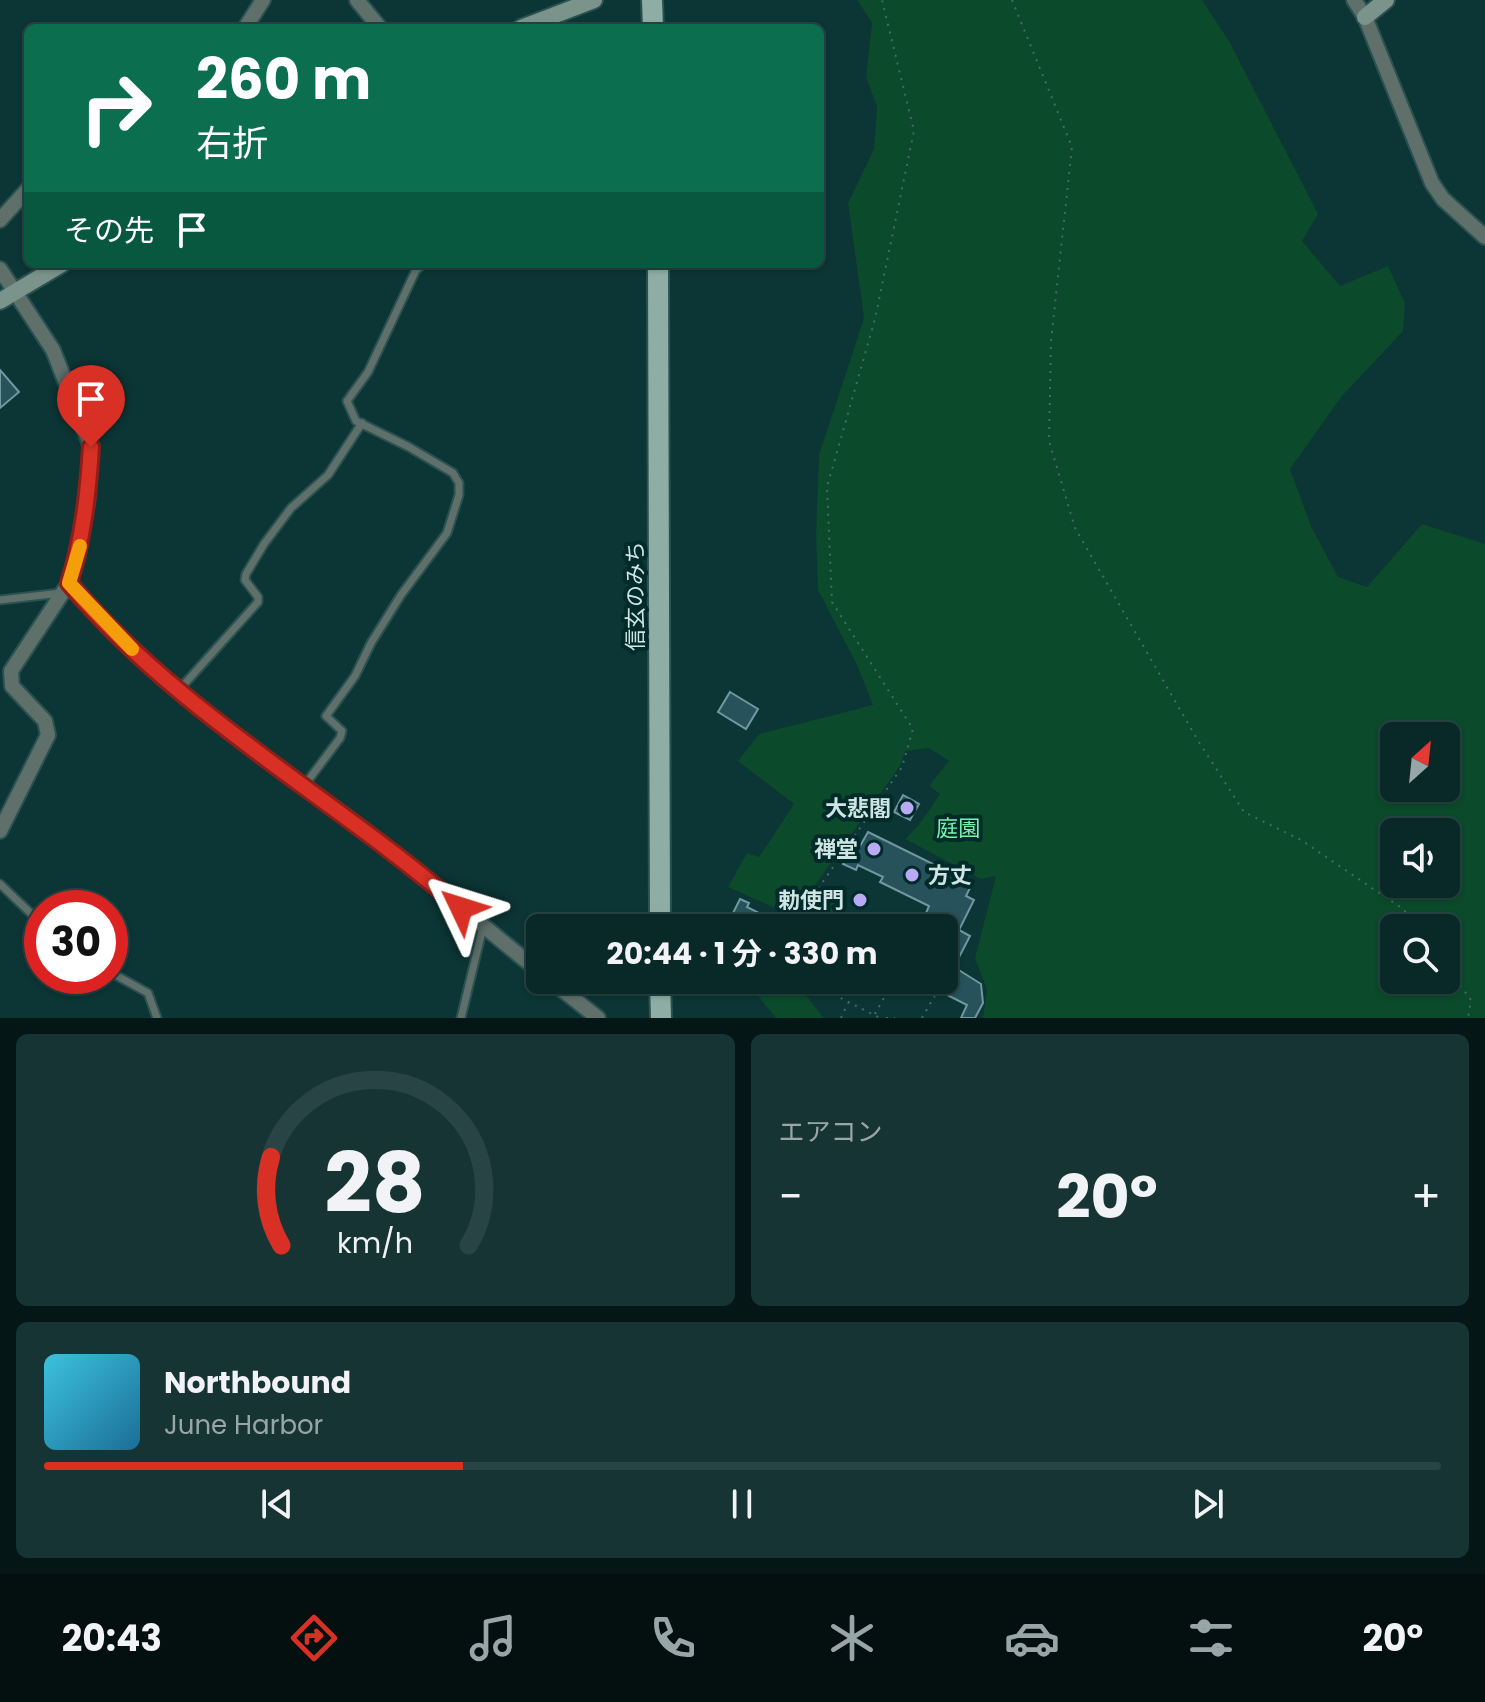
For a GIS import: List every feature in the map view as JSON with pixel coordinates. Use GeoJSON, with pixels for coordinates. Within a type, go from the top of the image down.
{"type":"FeatureCollection","features":[{"type":"Feature","properties":{"kind":"main road"},"geometry":{"type":"LineString","coordinates":[[652,0],[653,24]]}},
{"type":"Feature","properties":{"kind":"main road","name":"信玄のみち"},"geometry":{"type":"LineString","coordinates":[[658,268],[660,914]]}},
{"type":"Feature","properties":{"kind":"main road"},"geometry":{"type":"LineString","coordinates":[[660,994],[661,1018]]}},
{"type":"Feature","properties":{"kind":"street"},"geometry":{"type":"LineString","coordinates":[[248,24],[263,0]]}},
{"type":"Feature","properties":{"kind":"street"},"geometry":{"type":"LineString","coordinates":[[357,0],[377,24]]}},
{"type":"Feature","properties":{"kind":"street"},"geometry":{"type":"LineString","coordinates":[[531,24],[594,0]]}},
{"type":"Feature","properties":{"kind":"street"},"geometry":{"type":"LineString","coordinates":[[1354,0],[1365,17],[1432,183],[1443,199],[1485,237]]}},
{"type":"Feature","properties":{"kind":"street"},"geometry":{"type":"LineString","coordinates":[[1365,17],[1386,0]]}},
{"type":"Feature","properties":{"kind":"street"},"geometry":{"type":"LineString","coordinates":[[0,220],[24,193]]}},
{"type":"Feature","properties":{"kind":"street"},"geometry":{"type":"LineString","coordinates":[[7,297],[55,268]]}},
{"type":"Feature","properties":{"kind":"street"},"geometry":{"type":"LineString","coordinates":[[0,269],[7,297],[53,350],[91,447],[88,497],[78,555],[66,588],[11,671],[12,686],[45,721],[48,735],[0,831]]}},
{"type":"Feature","properties":{"kind":"street"},"geometry":{"type":"LineString","coordinates":[[66,588],[177,691],[418,870],[526,961]]}},
{"type":"Feature","properties":{"kind":"street"},"geometry":{"type":"LineString","coordinates":[[568,994],[598,1018]]}},
{"type":"Feature","properties":{"kind":"lane"},"geometry":{"type":"LineString","coordinates":[[304,786],[340,738],[342,731],[326,716],[355,676],[401,595],[447,533],[459,495],[459,483],[453,473],[356,421],[347,401],[368,372],[418,268]]}},
{"type":"Feature","properties":{"kind":"lane"},"geometry":{"type":"LineString","coordinates":[[177,691],[258,602],[258,597],[245,580],[246,574],[291,508],[328,475],[362,423]]}},
{"type":"Feature","properties":{"kind":"lane"},"geometry":{"type":"LineString","coordinates":[[0,600],[66,588]]}},
{"type":"Feature","properties":{"kind":"lane"},"geometry":{"type":"LineString","coordinates":[[0,884],[24,907]]}},
{"type":"Feature","properties":{"kind":"lane"},"geometry":{"type":"LineString","coordinates":[[461,1018],[483,927]]}},
{"type":"Feature","properties":{"kind":"lane"},"geometry":{"type":"LineString","coordinates":[[128,982],[148,993],[157,1018]]}},
{"type":"Feature","properties":{"kind":"path"},"geometry":{"type":"LineString","coordinates":[[801,914],[902,767],[913,729],[832,602],[829,545],[827,487],[875,319],[914,131],[882,0]]}},
{"type":"Feature","properties":{"kind":"path"},"geometry":{"type":"LineString","coordinates":[[1012,0],[1072,147],[1051,341],[1049,441],[1075,528],[1197,739],[1244,812],[1301,840],[1407,914]]}},
{"type":"Feature","properties":{"kind":"path"},"geometry":{"type":"LineString","coordinates":[[1460,985],[1471,1000],[1468,1018]]}},
{"type":"Feature","properties":{"kind":"path"},"geometry":{"type":"LineString","coordinates":[[833,994],[880,1018]]}},
{"type":"Feature","properties":{"kind":"path"},"geometry":{"type":"LineString","coordinates":[[874,1015],[886,994]]}},
{"type":"Feature","properties":{"kind":"path"},"geometry":{"type":"LineString","coordinates":[[922,1018],[936,994]]}},
{"type":"Feature","properties":{"kind":"path"},"geometry":{"type":"LineString","coordinates":[[841,1018],[849,1002]]}},
{"type":"Feature","properties":{"kind":"path"},"geometry":{"type":"LineString","coordinates":[[886,1018],[895,1018]]}},
{"type":"Feature","properties":{"kind":"green space","name":"庭園"},"geometry":{"type":"Polygon","coordinates":[[[857,0],[1202,0],[1229,41],[1318,214],[1302,241],[1340,286],[1388,266],[1405,303],[1403,331],[1342,396],[1290,469],[1311,526],[1338,577],[1367,587],[1422,524],[1485,544],[1485,1018],[983,1018],[987,990],[975,958],[996,876],[981,879],[905,839],[940,794],[929,786],[949,761],[929,748],[905,751],[900,766],[794,914],[728,887],[747,853],[759,857],[794,804],[738,761],[759,734],[873,705],[857,665],[818,590],[816,533],[819,455],[864,318],[848,203],[874,149],[877,107],[866,77],[872,23],[857,0]]]}},
{"type":"Feature","properties":{"kind":"green space"},"geometry":{"type":"Polygon","coordinates":[[[828,896],[844,914],[806,914],[814,902],[828,896]]]}},
{"type":"Feature","properties":{"kind":"green space"},"geometry":{"type":"Polygon","coordinates":[[[757,994],[805,994],[824,1018],[776,1018],[757,994]]]}},
{"type":"Feature","properties":{"kind":"building"},"geometry":{"type":"Polygon","coordinates":[[[0,370],[19,392],[0,408],[0,370]]]}},
{"type":"Feature","properties":{"kind":"building"},"geometry":{"type":"Polygon","coordinates":[[[730,692],[758,709],[746,729],[718,712],[730,692]]]}},
{"type":"Feature","properties":{"kind":"building","name":"大悲閣"},"geometry":{"type":"Polygon","coordinates":[[[903,795],[919,804],[910,820],[894,812],[903,795]]]}},
{"type":"Feature","properties":{"kind":"building"},"geometry":{"type":"Polygon","coordinates":[[[868,832],[973,882],[966,896],[974,900],[959,930],[970,936],[958,959],[958,914],[926,913],[929,906],[880,882],[883,877],[858,865],[856,870],[843,864],[849,852],[855,855],[868,832]]]}},
{"type":"Feature","properties":{"kind":"building"},"geometry":{"type":"Polygon","coordinates":[[[740,899],[749,903],[747,907],[761,914],[732,914],[740,899]]]}},
{"type":"Feature","properties":{"kind":"building"},"geometry":{"type":"Polygon","coordinates":[[[958,970],[981,984],[983,1003],[975,1018],[961,1018],[967,1005],[945,994],[958,994],[958,970]]]}},
{"type":"Feature","properties":{"kind":"slow traffic"},"geometry":{"type":"LineString","coordinates":[[80,546],[69,583],[132,649]]}},
{"type":"Feature","properties":{"kind":"place","name":"大悲閣"},"geometry":{"type":"Point","coordinates":[907,808]}},
{"type":"Feature","properties":{"kind":"place","name":"禅堂"},"geometry":{"type":"Point","coordinates":[874,849]}},
{"type":"Feature","properties":{"kind":"place","name":"方丈"},"geometry":{"type":"Point","coordinates":[912,875]}},
{"type":"Feature","properties":{"kind":"place","name":"勅使門"},"geometry":{"type":"Point","coordinates":[860,900]}},
{"type":"Feature","properties":{"kind":"route"},"geometry":{"type":"LineString","coordinates":[[91,447],[88,497],[78,555],[69,583],[177,691],[418,870],[461,908]]}}]}
